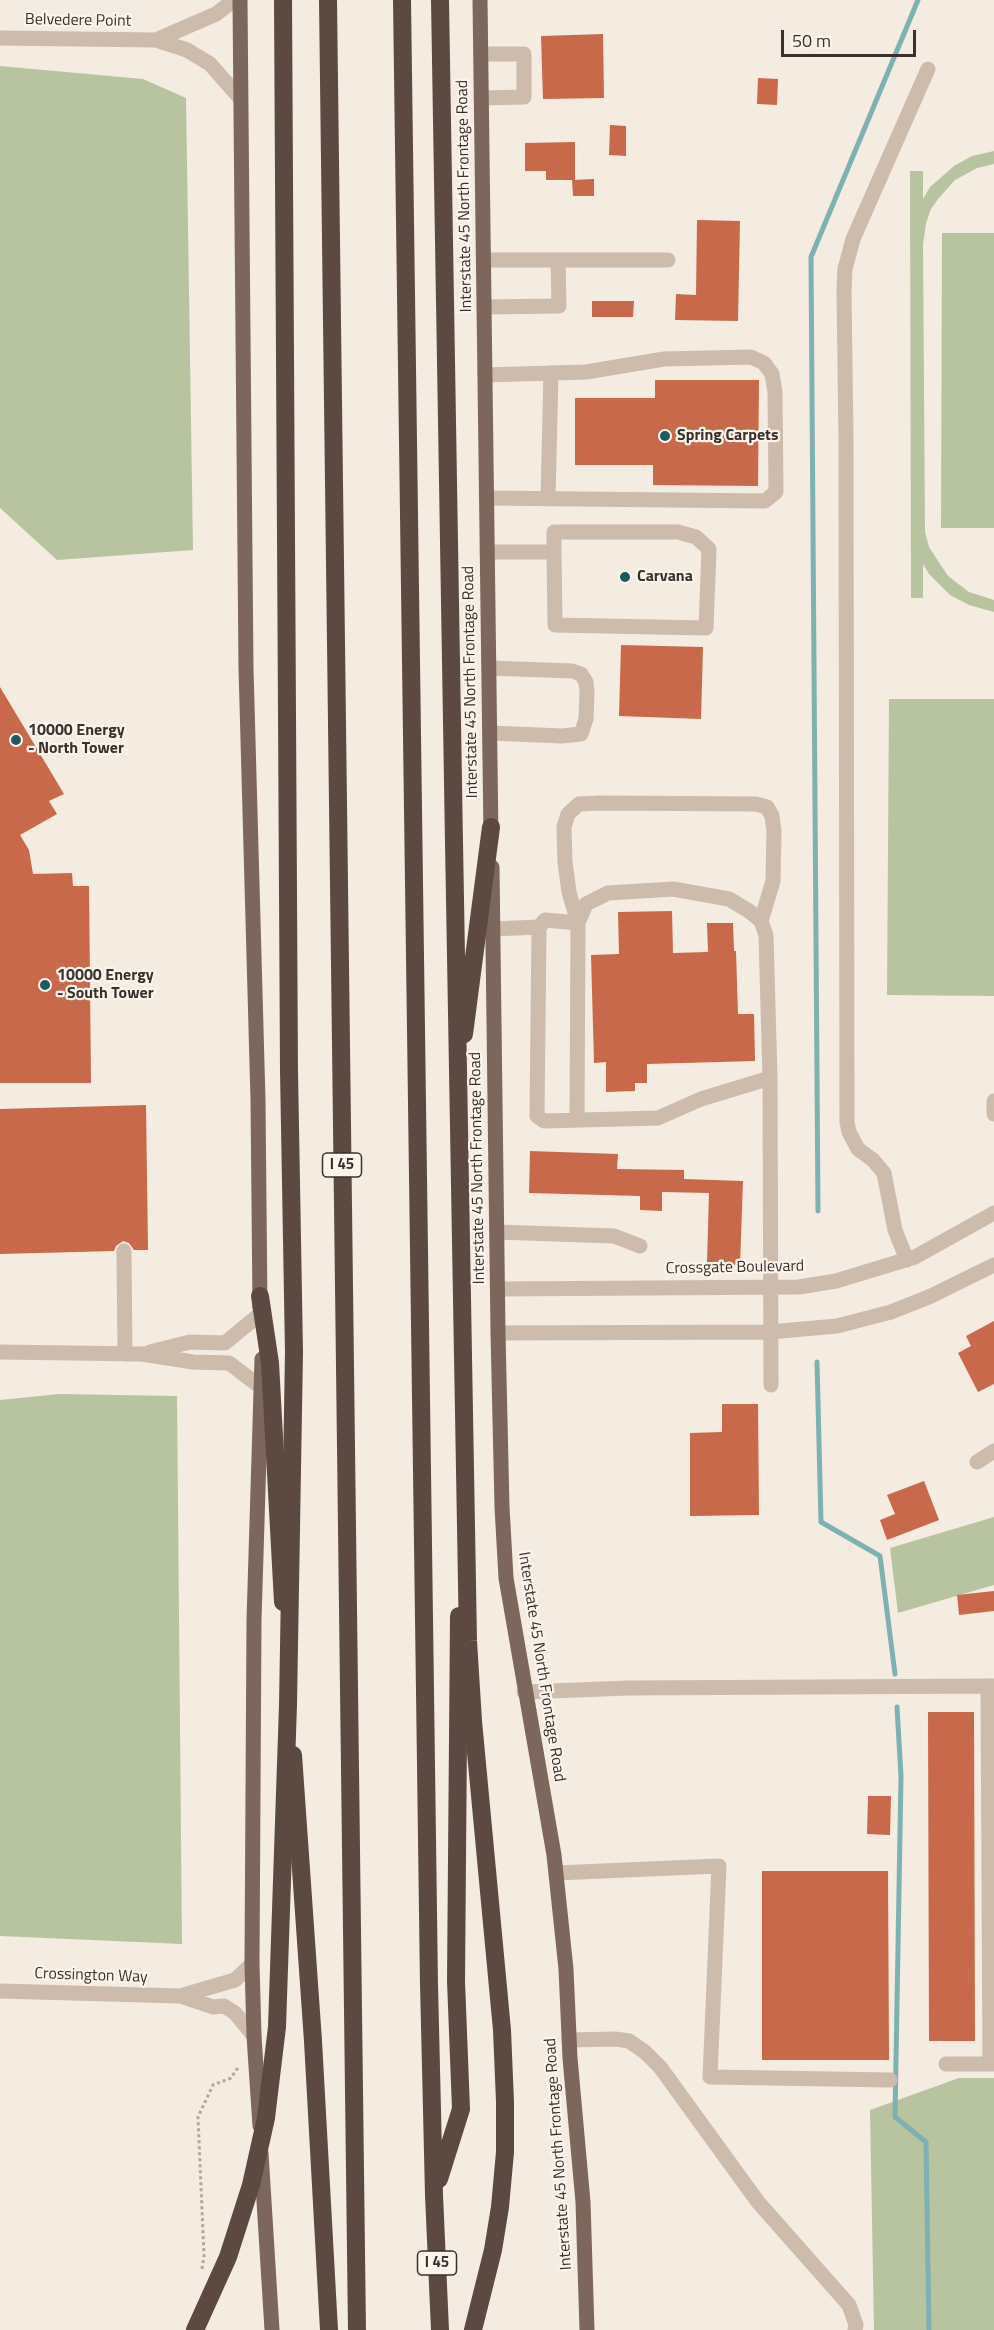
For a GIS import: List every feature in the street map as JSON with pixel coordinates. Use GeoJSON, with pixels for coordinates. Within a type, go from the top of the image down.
{"type":"FeatureCollection","features":[{"type":"Feature","properties":{"kind":"highway"},"geometry":{"type":"LineString","coordinates":[[195,2330],[225,2265],[251,2185],[266,2118],[277,2027],[288,1705],[294,1352],[289,1071],[283,0]]}},
{"type":"Feature","properties":{"kind":"highway","name":"I 45"},"geometry":{"type":"LineString","coordinates":[[328,0],[357,2330]]}},
{"type":"Feature","properties":{"kind":"highway","name":"I 45"},"geometry":{"type":"LineString","coordinates":[[402,0],[428,1960],[440,2330]]}},
{"type":"Feature","properties":{"kind":"highway"},"geometry":{"type":"LineString","coordinates":[[440,0],[468,1641],[473,1721],[502,2030],[505,2110],[500,2207],[491,2260],[472,2330]]}},
{"type":"Feature","properties":{"kind":"highway"},"geometry":{"type":"LineString","coordinates":[[434,2195],[461,2109],[456,1982],[465,1020],[491,827]]}},
{"type":"Feature","properties":{"kind":"highway"},"geometry":{"type":"LineString","coordinates":[[260,1305],[270,1363],[281,1571],[314,2053],[329,2330]]}},
{"type":"Feature","properties":{"kind":"main road"},"geometry":{"type":"LineString","coordinates":[[240,0],[246,668],[258,1100],[262,1388],[254,1620],[252,1964],[254,2036],[272,2330]]}},
{"type":"Feature","properties":{"kind":"main road","name":"Interstate 45 North Frontage Road"},"geometry":{"type":"LineString","coordinates":[[480,0],[502,1508],[506,1578],[556,1873],[566,1969],[569,2040],[583,2202],[587,2330]]}},
{"type":"Feature","properties":{"kind":"street","name":"Belvedere Point"},"geometry":{"type":"LineString","coordinates":[[156,40],[216,14],[234,0]]}},
{"type":"Feature","properties":{"kind":"street","name":"Belvedere Point"},"geometry":{"type":"LineString","coordinates":[[0,38],[156,40],[187,50],[210,64],[240,99]]}},
{"type":"Feature","properties":{"kind":"street"},"geometry":{"type":"LineString","coordinates":[[481,54],[524,54],[524,97],[482,98]]}},
{"type":"Feature","properties":{"kind":"street"},"geometry":{"type":"LineString","coordinates":[[907,1260],[895,1230],[884,1173],[873,1160],[858,1149],[849,1132],[847,1122],[844,291],[845,269],[853,239],[928,69]]}},
{"type":"Feature","properties":{"kind":"street"},"geometry":{"type":"LineString","coordinates":[[483,260],[668,260]]}},
{"type":"Feature","properties":{"kind":"street"},"geometry":{"type":"LineString","coordinates":[[484,307],[559,306],[558,260]]}},
{"type":"Feature","properties":{"kind":"street"},"geometry":{"type":"LineString","coordinates":[[485,375],[586,372],[664,359],[751,357],[764,363],[772,374],[776,492],[765,501],[487,498]]}},
{"type":"Feature","properties":{"kind":"street"},"geometry":{"type":"LineString","coordinates":[[548,499],[551,373]]}},
{"type":"Feature","properties":{"kind":"street"},"geometry":{"type":"LineString","coordinates":[[554,532],[678,532],[696,537],[709,549],[705,628],[555,625],[554,552],[554,532]]}},
{"type":"Feature","properties":{"kind":"street"},"geometry":{"type":"LineString","coordinates":[[487,552],[554,552]]}},
{"type":"Feature","properties":{"kind":"street"},"geometry":{"type":"LineString","coordinates":[[489,668],[572,670],[581,674],[586,682],[587,692],[586,719],[581,734],[562,736],[490,734]]}},
{"type":"Feature","properties":{"kind":"street"},"geometry":{"type":"LineString","coordinates":[[577,1119],[578,923],[569,892],[565,862],[564,827],[568,814],[579,804],[600,803],[756,804],[767,807],[772,816],[774,831],[773,881],[760,921]]}},
{"type":"Feature","properties":{"kind":"street"},"geometry":{"type":"LineString","coordinates":[[578,923],[586,904],[608,893],[673,890],[729,899],[760,921],[766,935],[770,1078],[771,1385]]}},
{"type":"Feature","properties":{"kind":"street"},"geometry":{"type":"LineString","coordinates":[[493,928],[539,927],[545,921],[578,923]]}},
{"type":"Feature","properties":{"kind":"street"},"geometry":{"type":"LineString","coordinates":[[539,927],[537,1116],[544,1121],[658,1118],[701,1099],[770,1078]]}},
{"type":"Feature","properties":{"kind":"street"},"geometry":{"type":"LineString","coordinates":[[994,1101],[994,1114]]}},
{"type":"Feature","properties":{"kind":"street","name":"Crossgate Boulevard"},"geometry":{"type":"LineString","coordinates":[[498,1288],[799,1287],[836,1281],[915,1257],[994,1213]]}},
{"type":"Feature","properties":{"kind":"street"},"geometry":{"type":"LineString","coordinates":[[497,1232],[614,1236],[640,1246]]}},
{"type":"Feature","properties":{"kind":"street"},"geometry":{"type":"LineString","coordinates":[[124,1251],[125,1354]]}},
{"type":"Feature","properties":{"kind":"street"},"geometry":{"type":"LineString","coordinates":[[498,1333],[770,1332],[837,1326],[891,1311],[931,1296],[994,1265]]}},
{"type":"Feature","properties":{"kind":"street"},"geometry":{"type":"LineString","coordinates":[[142,1354],[190,1342],[225,1343],[260,1305]]}},
{"type":"Feature","properties":{"kind":"street"},"geometry":{"type":"LineString","coordinates":[[0,1352],[142,1354],[192,1362],[229,1363],[262,1388]]}},
{"type":"Feature","properties":{"kind":"street"},"geometry":{"type":"LineString","coordinates":[[977,1462],[994,1451]]}},
{"type":"Feature","properties":{"kind":"street"},"geometry":{"type":"LineString","coordinates":[[525,1692],[629,1688],[991,1686],[992,2064],[946,2064]]}},
{"type":"Feature","properties":{"kind":"street"},"geometry":{"type":"LineString","coordinates":[[556,1873],[719,1866],[710,2077],[890,2080]]}},
{"type":"Feature","properties":{"kind":"street","name":"Crossington Way"},"geometry":{"type":"LineString","coordinates":[[180,1996],[235,1980],[252,1964]]}},
{"type":"Feature","properties":{"kind":"street","name":"Crossington Way"},"geometry":{"type":"LineString","coordinates":[[0,1991],[180,1996],[213,2007],[224,2007],[235,2013],[254,2036]]}},
{"type":"Feature","properties":{"kind":"street"},"geometry":{"type":"LineString","coordinates":[[569,2040],[629,2041],[645,2052],[660,2067],[758,2202],[849,2305],[856,2325],[855,2330]]}},
{"type":"Feature","properties":{"kind":"path"},"geometry":{"type":"LineString","coordinates":[[201,2279],[204,2256],[198,2116],[213,2085],[231,2078],[241,2063]]}},
{"type":"Feature","properties":{"kind":"green space"},"geometry":{"type":"Polygon","coordinates":[[[0,66],[143,79],[186,98],[193,550],[57,560],[0,508],[0,66]]]}},
{"type":"Feature","properties":{"kind":"green space"},"geometry":{"type":"Polygon","coordinates":[[[994,151],[994,164],[977,168],[955,180],[938,199],[926,223],[923,245],[925,532],[929,547],[948,576],[969,592],[994,600],[994,612],[969,605],[950,595],[929,574],[923,564],[923,598],[911,598],[910,171],[923,171],[923,199],[930,187],[954,166],[972,156],[994,151]]]}},
{"type":"Feature","properties":{"kind":"green space"},"geometry":{"type":"Polygon","coordinates":[[[942,233],[994,233],[994,528],[941,528],[942,233]]]}},
{"type":"Feature","properties":{"kind":"green space"},"geometry":{"type":"Polygon","coordinates":[[[889,699],[994,699],[994,996],[887,995],[889,699]]]}},
{"type":"Feature","properties":{"kind":"green space"},"geometry":{"type":"Polygon","coordinates":[[[59,1394],[177,1396],[182,1944],[0,1936],[0,1400],[59,1394]]]}},
{"type":"Feature","properties":{"kind":"green space"},"geometry":{"type":"Polygon","coordinates":[[[994,1517],[994,1585],[898,1613],[890,1548],[994,1517]]]}},
{"type":"Feature","properties":{"kind":"green space"},"geometry":{"type":"Polygon","coordinates":[[[959,2078],[994,2078],[994,2330],[874,2330],[870,2110],[959,2078]]]}},
{"type":"Feature","properties":{"kind":"building"},"geometry":{"type":"Polygon","coordinates":[[[603,34],[604,98],[543,99],[541,36],[603,34]]]}},
{"type":"Feature","properties":{"kind":"building"},"geometry":{"type":"Polygon","coordinates":[[[758,78],[778,79],[777,105],[757,104],[758,78]]]}},
{"type":"Feature","properties":{"kind":"building"},"geometry":{"type":"Polygon","coordinates":[[[610,125],[626,126],[626,156],[609,155],[610,125]]]}},
{"type":"Feature","properties":{"kind":"building"},"geometry":{"type":"Polygon","coordinates":[[[575,142],[575,180],[546,180],[546,171],[525,171],[525,143],[575,142]]]}},
{"type":"Feature","properties":{"kind":"building"},"geometry":{"type":"Polygon","coordinates":[[[594,179],[594,196],[573,196],[572,180],[594,179]]]}},
{"type":"Feature","properties":{"kind":"building"},"geometry":{"type":"Polygon","coordinates":[[[697,220],[740,221],[738,321],[675,320],[676,294],[696,295],[697,220]]]}},
{"type":"Feature","properties":{"kind":"building"},"geometry":{"type":"Polygon","coordinates":[[[592,301],[634,301],[633,317],[592,317],[592,301]]]}},
{"type":"Feature","properties":{"kind":"building"},"geometry":{"type":"Polygon","coordinates":[[[655,380],[759,380],[758,486],[653,485],[653,465],[575,465],[575,398],[655,398],[655,380]]]}},
{"type":"Feature","properties":{"kind":"building"},"geometry":{"type":"Polygon","coordinates":[[[621,645],[703,647],[701,719],[619,716],[621,645]]]}},
{"type":"Feature","properties":{"kind":"building","name":"10000 Energy - South Tower"},"geometry":{"type":"Polygon","coordinates":[[[0,687],[64,794],[49,801],[57,814],[20,835],[29,850],[33,874],[72,873],[73,886],[89,886],[91,1083],[0,1083],[0,687]]]}},
{"type":"Feature","properties":{"kind":"building"},"geometry":{"type":"Polygon","coordinates":[[[672,911],[673,953],[708,952],[707,923],[733,923],[738,1014],[754,1014],[755,1061],[647,1064],[647,1083],[635,1083],[635,1091],[606,1092],[606,1062],[594,1063],[591,955],[619,954],[618,912],[672,911]]]}},
{"type":"Feature","properties":{"kind":"building"},"geometry":{"type":"Polygon","coordinates":[[[146,1105],[148,1250],[134,1250],[129,1243],[123,1241],[116,1246],[114,1251],[0,1254],[0,1109],[146,1105]]]}},
{"type":"Feature","properties":{"kind":"building"},"geometry":{"type":"Polygon","coordinates":[[[530,1151],[618,1154],[617,1169],[684,1170],[684,1179],[743,1181],[740,1265],[707,1263],[709,1193],[662,1192],[662,1211],[640,1210],[640,1196],[529,1193],[530,1151]]]}},
{"type":"Feature","properties":{"kind":"building"},"geometry":{"type":"Polygon","coordinates":[[[994,1321],[994,1384],[978,1392],[958,1353],[971,1346],[966,1336],[994,1321]]]}},
{"type":"Feature","properties":{"kind":"building"},"geometry":{"type":"Polygon","coordinates":[[[722,1404],[758,1404],[759,1515],[690,1516],[690,1433],[722,1432],[722,1404]]]}},
{"type":"Feature","properties":{"kind":"building"},"geometry":{"type":"Polygon","coordinates":[[[924,1481],[939,1520],[887,1540],[880,1520],[895,1514],[887,1495],[924,1481]]]}},
{"type":"Feature","properties":{"kind":"building"},"geometry":{"type":"Polygon","coordinates":[[[994,1591],[994,1611],[959,1615],[957,1595],[994,1591]]]}},
{"type":"Feature","properties":{"kind":"building"},"geometry":{"type":"Polygon","coordinates":[[[928,1712],[974,1712],[975,2041],[929,2041],[928,1712]]]}},
{"type":"Feature","properties":{"kind":"building"},"geometry":{"type":"Polygon","coordinates":[[[868,1796],[891,1796],[890,1835],[867,1834],[868,1796]]]}},
{"type":"Feature","properties":{"kind":"building"},"geometry":{"type":"Polygon","coordinates":[[[762,1871],[888,1871],[889,2060],[762,2060],[762,1871]]]}},
{"type":"Feature","properties":{"kind":"waterway"},"geometry":{"type":"LineString","coordinates":[[818,1211],[811,257],[918,0]]}},
{"type":"Feature","properties":{"kind":"waterway"},"geometry":{"type":"LineString","coordinates":[[817,1362],[821,1522],[880,1556],[895,1674]]}},
{"type":"Feature","properties":{"kind":"waterway"},"geometry":{"type":"LineString","coordinates":[[897,1707],[901,1776],[895,2117],[926,2142],[929,2330]]}},
{"type":"Feature","properties":{"kind":"place","name":"Spring Carpets"},"geometry":{"type":"Point","coordinates":[665,436]}},
{"type":"Feature","properties":{"kind":"place","name":"Carvana"},"geometry":{"type":"Point","coordinates":[625,577]}},
{"type":"Feature","properties":{"kind":"place","name":"10000 Energy - North Tower"},"geometry":{"type":"Point","coordinates":[16,740]}},
{"type":"Feature","properties":{"kind":"place","name":"10000 Energy - South Tower"},"geometry":{"type":"Point","coordinates":[45,985]}}]}
